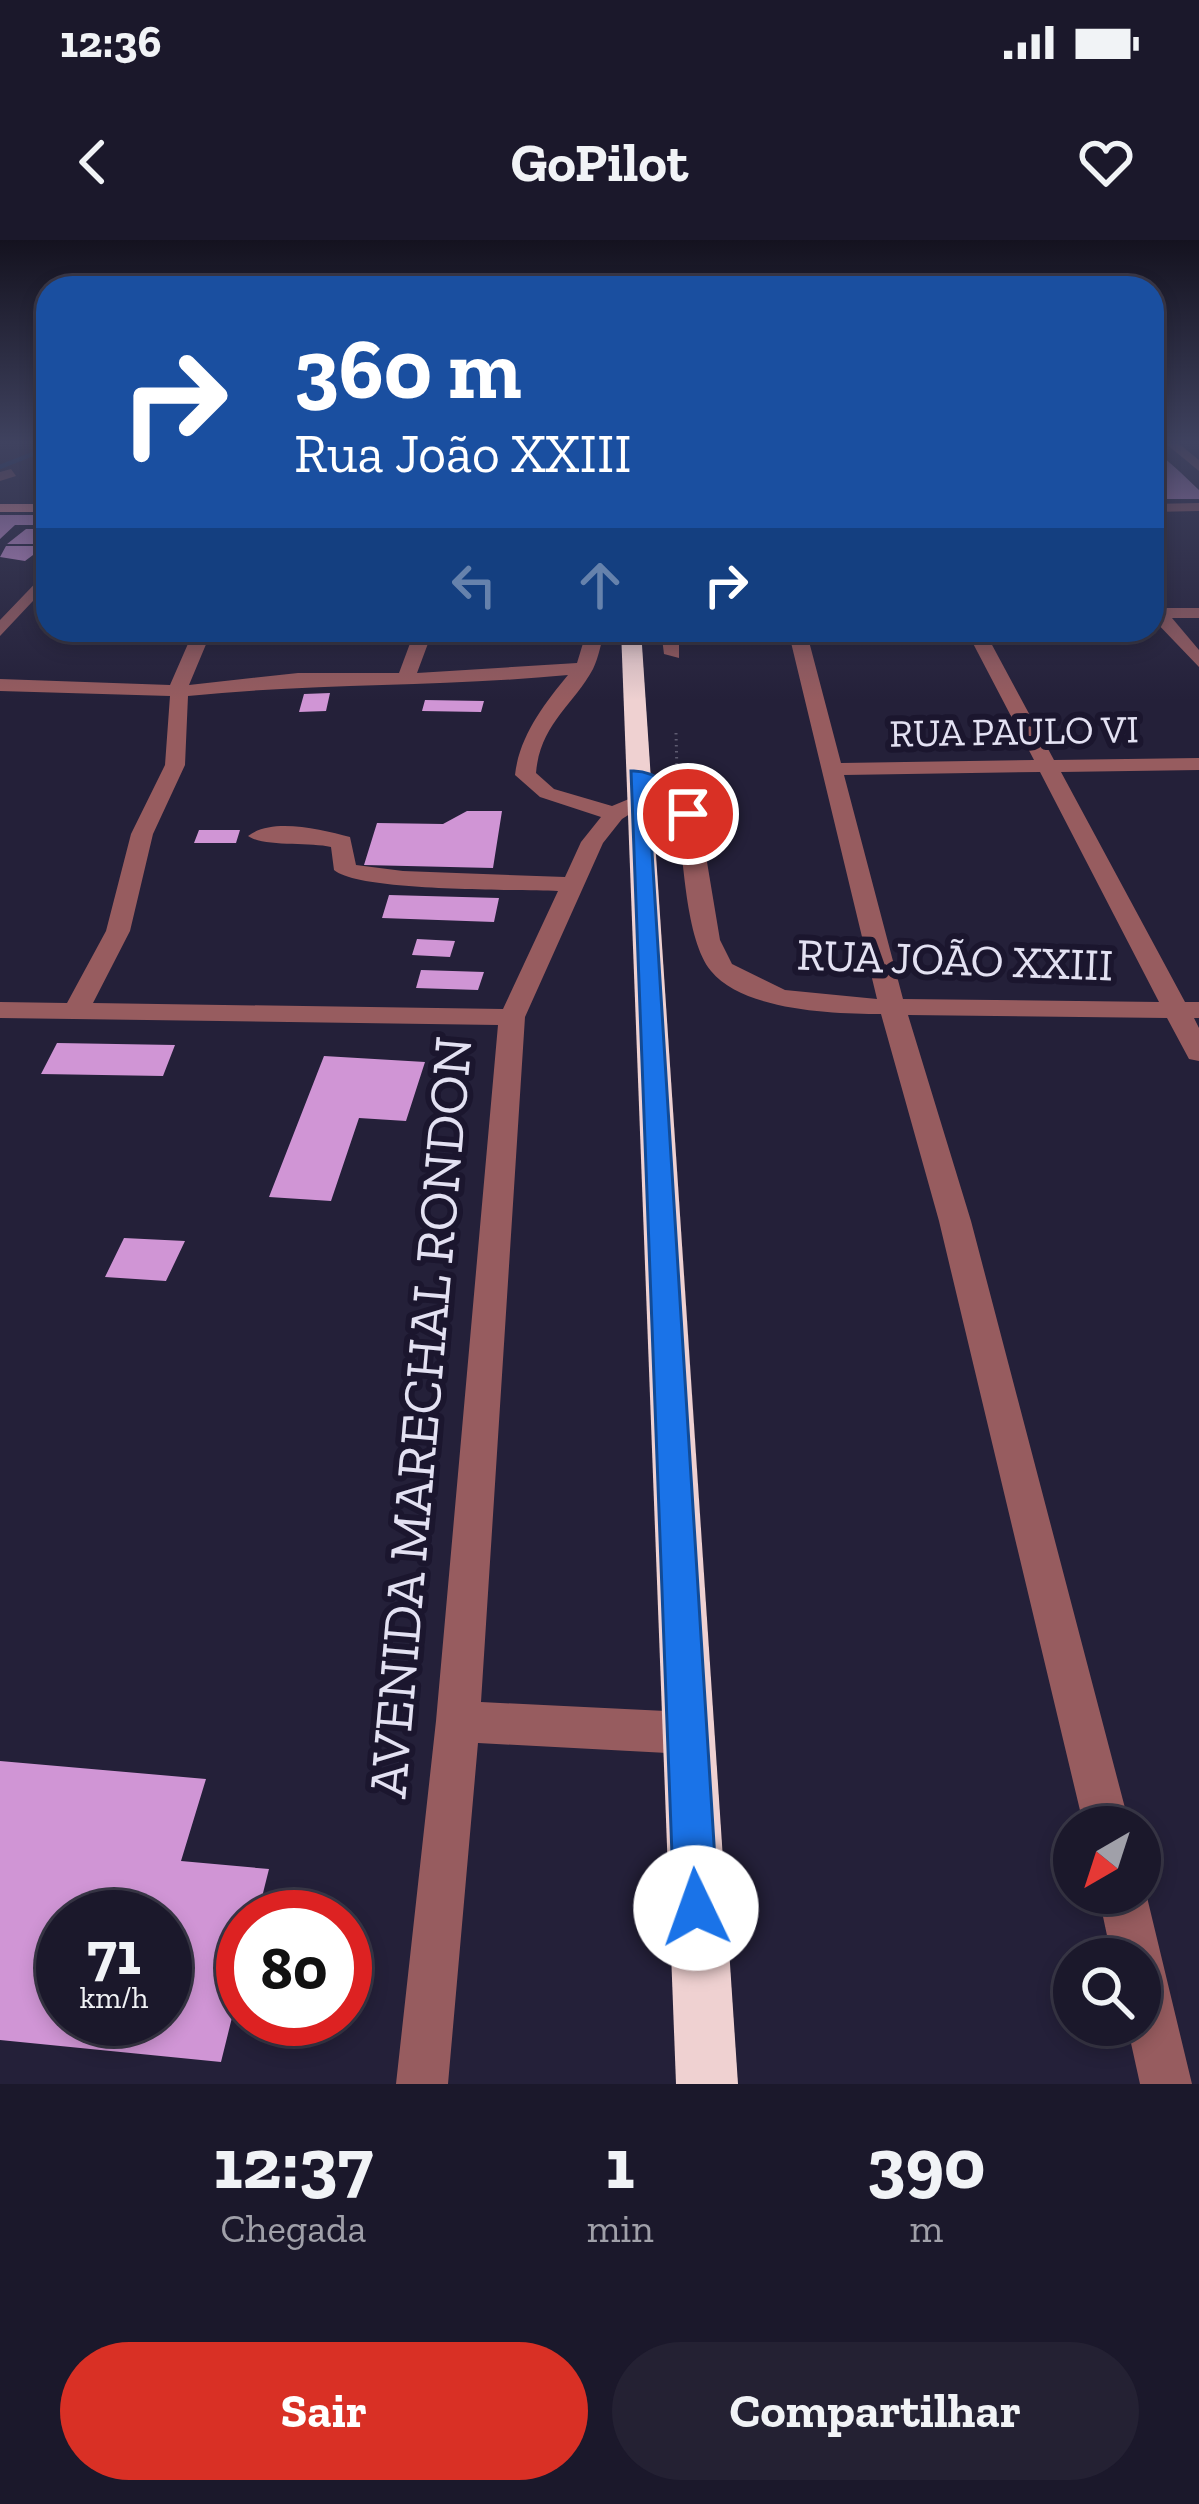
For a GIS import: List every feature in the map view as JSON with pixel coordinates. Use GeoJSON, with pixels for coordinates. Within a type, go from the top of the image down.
{"type":"FeatureCollection","features":[{"type":"Feature","properties":{"kind":"highway"},"geometry":{"type":"LineString","coordinates":[[632,642],[706,2084]]}},
{"type":"Feature","properties":{"kind":"street"},"geometry":{"type":"LineString","coordinates":[[0,631],[36,589]]}},
{"type":"Feature","properties":{"kind":"street"},"geometry":{"type":"LineString","coordinates":[[0,598],[36,598]]}},
{"type":"Feature","properties":{"kind":"street"},"geometry":{"type":"LineString","coordinates":[[1164,611],[1199,613]]}},
{"type":"Feature","properties":{"kind":"street"},"geometry":{"type":"LineString","coordinates":[[1164,621],[1199,662]]}},
{"type":"Feature","properties":{"kind":"street"},"geometry":{"type":"LineString","coordinates":[[77,1008],[118,931],[142,834],[176,765],[180,680],[197,642]]}},
{"type":"Feature","properties":{"kind":"street"},"geometry":{"type":"LineString","coordinates":[[406,679],[420,642]]}},
{"type":"Feature","properties":{"kind":"street"},"geometry":{"type":"LineString","coordinates":[[592,642],[584,668],[552,706],[527,757],[525,775],[547,793],[642,798]]}},
{"type":"Feature","properties":{"kind":"street"},"geometry":{"type":"LineString","coordinates":[[672,642],[673,654]]}},
{"type":"Feature","properties":{"kind":"street"},"geometry":{"type":"LineString","coordinates":[[799,642],[892,1006],[961,1244],[1102,1806]]}},
{"type":"Feature","properties":{"kind":"street"},"geometry":{"type":"LineString","coordinates":[[981,642],[1187,1010],[1199,1053]]}},
{"type":"Feature","properties":{"kind":"street"},"geometry":{"type":"LineString","coordinates":[[0,685],[183,691],[298,679],[528,676],[584,668]]}},
{"type":"Feature","properties":{"kind":"street","name":"RUA PAULO VI"},"geometry":{"type":"LineString","coordinates":[[830,769],[1199,764]]}},
{"type":"Feature","properties":{"kind":"street","name":"AVENIDA MARECHAL RONDON"},"geometry":{"type":"LineString","coordinates":[[422,2084],[458,1720],[512,1017],[592,842],[642,798]]}},
{"type":"Feature","properties":{"kind":"street","name":"RUA JOÃO XXIII"},"geometry":{"type":"LineString","coordinates":[[642,798],[688,814],[708,940],[722,968],[749,985],[820,1005],[1187,1010]]}},
{"type":"Feature","properties":{"kind":"street"},"geometry":{"type":"LineString","coordinates":[[259,836],[300,834],[342,842],[345,870],[403,878],[571,884]]}},
{"type":"Feature","properties":{"kind":"street"},"geometry":{"type":"LineString","coordinates":[[0,1010],[512,1017]]}},
{"type":"Feature","properties":{"kind":"street"},"geometry":{"type":"LineString","coordinates":[[458,1720],[686,1733]]}},
{"type":"Feature","properties":{"kind":"street"},"geometry":{"type":"LineString","coordinates":[[1157,2046],[1166,2084]]}},
{"type":"Feature","properties":{"kind":"path"},"geometry":{"type":"LineString","coordinates":[[642,798],[676,733]]}},
{"type":"Feature","properties":{"kind":"building"},"geometry":{"type":"Polygon","coordinates":[[[26,529],[36,529],[36,544],[7,544],[26,529]]]}},
{"type":"Feature","properties":{"kind":"building"},"geometry":{"type":"Polygon","coordinates":[[[6,546],[36,546],[36,553],[25,561],[0,557],[6,546]]]}},
{"type":"Feature","properties":{"kind":"building"},"geometry":{"type":"Polygon","coordinates":[[[330,693],[326,711],[299,712],[304,694],[330,693]]]}},
{"type":"Feature","properties":{"kind":"building"},"geometry":{"type":"Polygon","coordinates":[[[425,700],[484,701],[481,712],[422,711],[425,700]]]}},
{"type":"Feature","properties":{"kind":"building"},"geometry":{"type":"Polygon","coordinates":[[[467,811],[502,811],[493,868],[364,865],[377,823],[443,824],[467,811]]]}},
{"type":"Feature","properties":{"kind":"building"},"geometry":{"type":"Polygon","coordinates":[[[199,830],[240,830],[236,843],[194,843],[199,830]]]}},
{"type":"Feature","properties":{"kind":"building"},"geometry":{"type":"Polygon","coordinates":[[[389,895],[499,898],[494,922],[382,918],[389,895]]]}},
{"type":"Feature","properties":{"kind":"building"},"geometry":{"type":"Polygon","coordinates":[[[417,939],[455,941],[450,957],[412,955],[417,939]]]}},
{"type":"Feature","properties":{"kind":"building"},"geometry":{"type":"Polygon","coordinates":[[[421,970],[484,972],[478,990],[416,988],[421,970]]]}},
{"type":"Feature","properties":{"kind":"building"},"geometry":{"type":"Polygon","coordinates":[[[57,1043],[175,1045],[163,1076],[41,1074],[57,1043]]]}},
{"type":"Feature","properties":{"kind":"building"},"geometry":{"type":"Polygon","coordinates":[[[324,1056],[425,1062],[406,1121],[359,1118],[331,1201],[269,1197],[324,1056]]]}},
{"type":"Feature","properties":{"kind":"building"},"geometry":{"type":"Polygon","coordinates":[[[124,1238],[185,1241],[166,1281],[105,1277],[124,1238]]]}},
{"type":"Feature","properties":{"kind":"building"},"geometry":{"type":"Polygon","coordinates":[[[0,1761],[206,1779],[181,1861],[269,1869],[264,1890],[216,1890],[216,2046],[225,2046],[221,2062],[60,2046],[192,2046],[192,1890],[36,1890],[36,2044],[0,2040],[0,1761]]]}},
{"type":"Feature","properties":{"kind":"route"},"geometry":{"type":"LineString","coordinates":[[688,814],[663,789],[638,775],[696,1908]]}}]}
